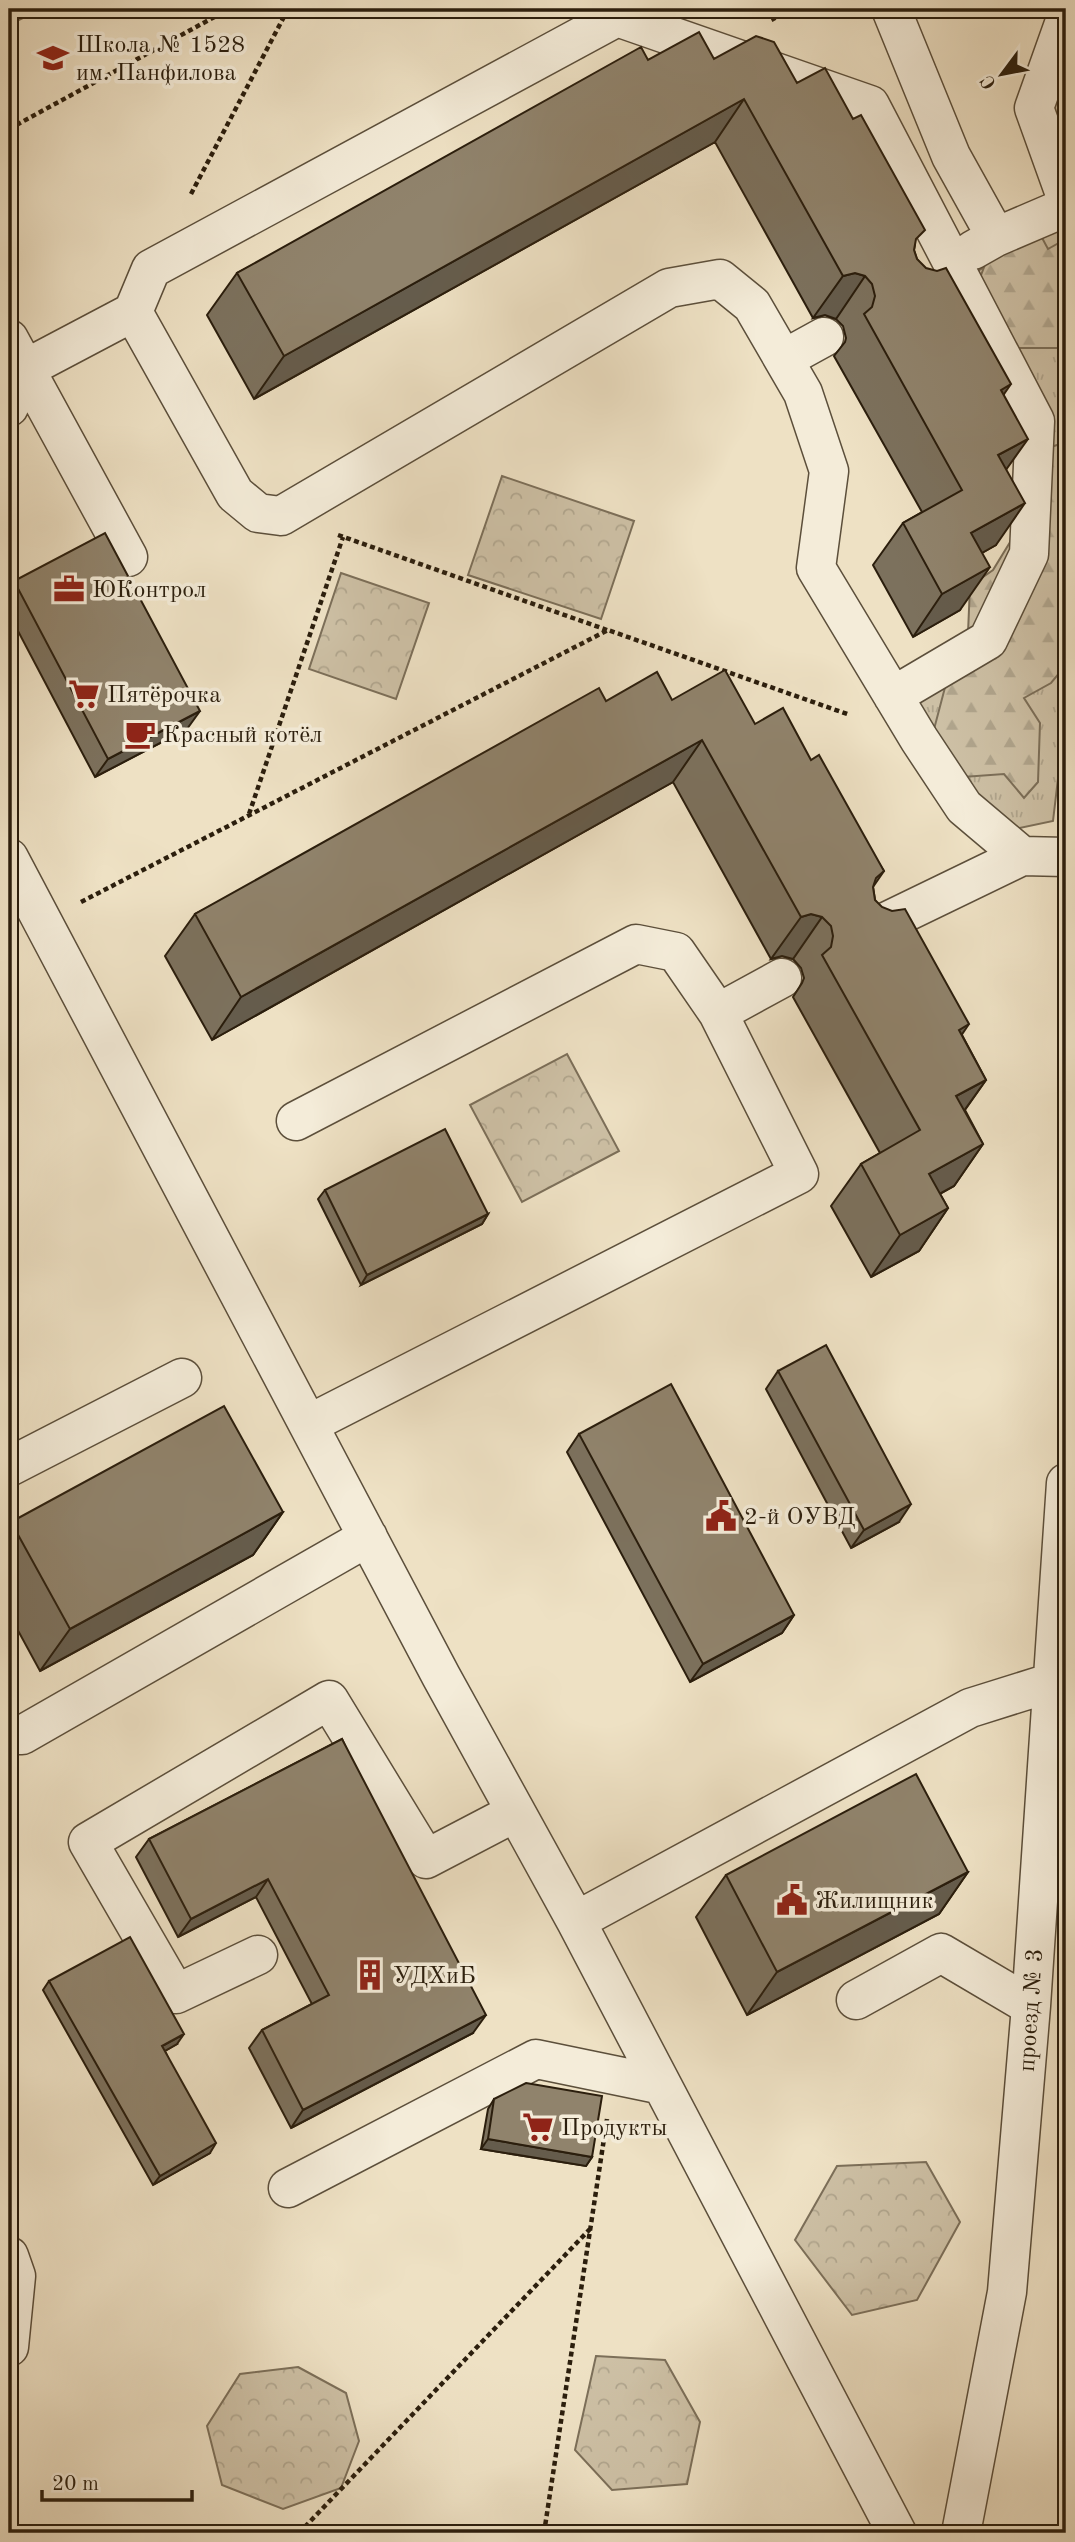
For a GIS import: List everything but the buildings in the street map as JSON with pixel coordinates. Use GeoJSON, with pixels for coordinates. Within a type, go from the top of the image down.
{"type":"FeatureCollection","features":[{"type":"Feature","properties":{"kind":"street"},"geometry":{"type":"LineString","coordinates":[[891,9],[951,156],[996,237]]}},
{"type":"Feature","properties":{"kind":"street"},"geometry":{"type":"LineString","coordinates":[[17,354],[132,312],[151,269],[617,17],[870,105],[1035,421],[1029,554],[988,640],[893,696]]}},
{"type":"Feature","properties":{"kind":"street"},"geometry":{"type":"LineString","coordinates":[[1066,18],[1034,108],[1066,197]]}},
{"type":"Feature","properties":{"kind":"street"},"geometry":{"type":"LineString","coordinates":[[917,284],[996,237],[1066,207]]}},
{"type":"Feature","properties":{"kind":"street"},"geometry":{"type":"LineString","coordinates":[[132,312],[235,495],[258,513],[281,516],[669,288],[720,279],[752,305],[784,359],[803,393],[829,471],[816,568],[964,807],[1022,856]]}},
{"type":"Feature","properties":{"kind":"street"},"geometry":{"type":"LineString","coordinates":[[784,359],[824,337]]}},
{"type":"Feature","properties":{"kind":"street"},"geometry":{"type":"LineString","coordinates":[[9,407],[17,354]]}},
{"type":"Feature","properties":{"kind":"street"},"geometry":{"type":"LineString","coordinates":[[17,354],[128,557]]}},
{"type":"Feature","properties":{"kind":"street"},"geometry":{"type":"LineString","coordinates":[[865,932],[1022,856],[1066,857]]}},
{"type":"Feature","properties":{"kind":"street"},"geometry":{"type":"LineString","coordinates":[[9,858],[368,1537],[576,1921],[897,2533]]}},
{"type":"Feature","properties":{"kind":"street"},"geometry":{"type":"LineString","coordinates":[[296,1121],[636,944],[677,952],[718,1013],[800,1174],[309,1424]]}},
{"type":"Feature","properties":{"kind":"street"},"geometry":{"type":"LineString","coordinates":[[718,1013],[782,978]]}},
{"type":"Feature","properties":{"kind":"street"},"geometry":{"type":"LineString","coordinates":[[9,1467],[182,1378]]}},
{"type":"Feature","properties":{"kind":"street","name":"проезд № 3"},"geometry":{"type":"LineString","coordinates":[[961,2533],[1007,2292],[1031,2006],[1066,1483]]}},
{"type":"Feature","properties":{"kind":"street"},"geometry":{"type":"LineString","coordinates":[[9,1735],[22,1735],[368,1537]]}},
{"type":"Feature","properties":{"kind":"street"},"geometry":{"type":"LineString","coordinates":[[576,1921],[970,1708],[1053,1682]]}},
{"type":"Feature","properties":{"kind":"street"},"geometry":{"type":"LineString","coordinates":[[258,1955],[176,1994],[88,1842],[329,1700],[426,1860],[516,1812]]}},
{"type":"Feature","properties":{"kind":"street"},"geometry":{"type":"LineString","coordinates":[[856,2000],[941,1953],[1031,2006]]}},
{"type":"Feature","properties":{"kind":"street"},"geometry":{"type":"LineString","coordinates":[[288,2188],[536,2059],[662,2085]]}},
{"type":"Feature","properties":{"kind":"street"},"geometry":{"type":"LineString","coordinates":[[9,2256],[16,2276],[9,2347]]}},
{"type":"Feature","properties":{"kind":"path"},"geometry":{"type":"LineString","coordinates":[[9,129],[229,9]]}},
{"type":"Feature","properties":{"kind":"path"},"geometry":{"type":"LineString","coordinates":[[190,194],[288,9]]}},
{"type":"Feature","properties":{"kind":"path"},"geometry":{"type":"LineString","coordinates":[[281,516],[854,716]]}},
{"type":"Feature","properties":{"kind":"path"},"geometry":{"type":"LineString","coordinates":[[249,815],[343,537]]}},
{"type":"Feature","properties":{"kind":"path"},"geometry":{"type":"LineString","coordinates":[[43,921],[608,630]]}},
{"type":"Feature","properties":{"kind":"path"},"geometry":{"type":"LineString","coordinates":[[544,2533],[613,2075]]}},
{"type":"Feature","properties":{"kind":"path"},"geometry":{"type":"LineString","coordinates":[[299,2533],[590,2228]]}},
{"type":"Feature","properties":{"kind":"green space"},"geometry":{"type":"Polygon","coordinates":[[[9,9],[41,9],[9,25],[9,9]]]}},
{"type":"Feature","properties":{"kind":"green space"},"geometry":{"type":"Polygon","coordinates":[[[1066,58],[1066,131],[1050,120],[1066,58]]]}},
{"type":"Feature","properties":{"kind":"green space"},"geometry":{"type":"Polygon","coordinates":[[[1033,221],[1048,249],[1066,239],[1066,348],[1017,348],[975,291],[986,262],[1033,221]]]}},
{"type":"Feature","properties":{"kind":"green space"},"geometry":{"type":"Polygon","coordinates":[[[1050,228],[1066,228],[1066,711],[1053,821],[995,833],[893,696],[988,640],[1029,554],[1035,421],[961,281],[1050,228]]]}},
{"type":"Feature","properties":{"kind":"green space"},"geometry":{"type":"Polygon","coordinates":[[[1066,442],[1066,577],[1060,581],[1066,591],[1066,665],[1051,683],[1024,698],[1040,723],[1038,782],[1024,798],[1004,774],[963,777],[928,752],[948,676],[968,633],[970,586],[993,570],[1015,534],[1048,448],[1066,442]]]}},
{"type":"Feature","properties":{"kind":"green space"},"geometry":{"type":"Polygon","coordinates":[[[502,476],[634,521],[601,619],[468,575],[502,476]]]}},
{"type":"Feature","properties":{"kind":"green space"},"geometry":{"type":"Polygon","coordinates":[[[341,573],[429,603],[396,699],[309,669],[341,573]]]}},
{"type":"Feature","properties":{"kind":"green space"},"geometry":{"type":"Polygon","coordinates":[[[567,1054],[619,1151],[522,1202],[470,1105],[567,1054]]]}},
{"type":"Feature","properties":{"kind":"green space"},"geometry":{"type":"Polygon","coordinates":[[[926,2162],[960,2222],[917,2300],[852,2315],[795,2240],[837,2166],[926,2162]]]}},
{"type":"Feature","properties":{"kind":"green space"},"geometry":{"type":"Polygon","coordinates":[[[596,2356],[665,2360],[700,2422],[687,2484],[612,2490],[575,2450],[596,2356]]]}},
{"type":"Feature","properties":{"kind":"green space"},"geometry":{"type":"Polygon","coordinates":[[[298,2367],[346,2393],[359,2441],[341,2488],[283,2509],[222,2485],[207,2426],[240,2374],[298,2367]]]}},
{"type":"Feature","properties":{"kind":"place","name":"Школа № 1528 им. Панфилова"},"geometry":{"type":"Point","coordinates":[53,58]}},
{"type":"Feature","properties":{"kind":"place","name":"ЮКонтрол"},"geometry":{"type":"Point","coordinates":[69,589]}},
{"type":"Feature","properties":{"kind":"place","name":"Пятёрочка"},"geometry":{"type":"Point","coordinates":[84,694]}},
{"type":"Feature","properties":{"kind":"place","name":"Красный котёл"},"geometry":{"type":"Point","coordinates":[140,734]}},
{"type":"Feature","properties":{"kind":"place","name":"2-й ОУВД"},"geometry":{"type":"Point","coordinates":[721,1516]}},
{"type":"Feature","properties":{"kind":"place","name":"Жилищник"},"geometry":{"type":"Point","coordinates":[792,1900]}},
{"type":"Feature","properties":{"kind":"place","name":"УДХиБ"},"geometry":{"type":"Point","coordinates":[370,1975]}},
{"type":"Feature","properties":{"kind":"place","name":"Продукты"},"geometry":{"type":"Point","coordinates":[538,2127]}}]}
